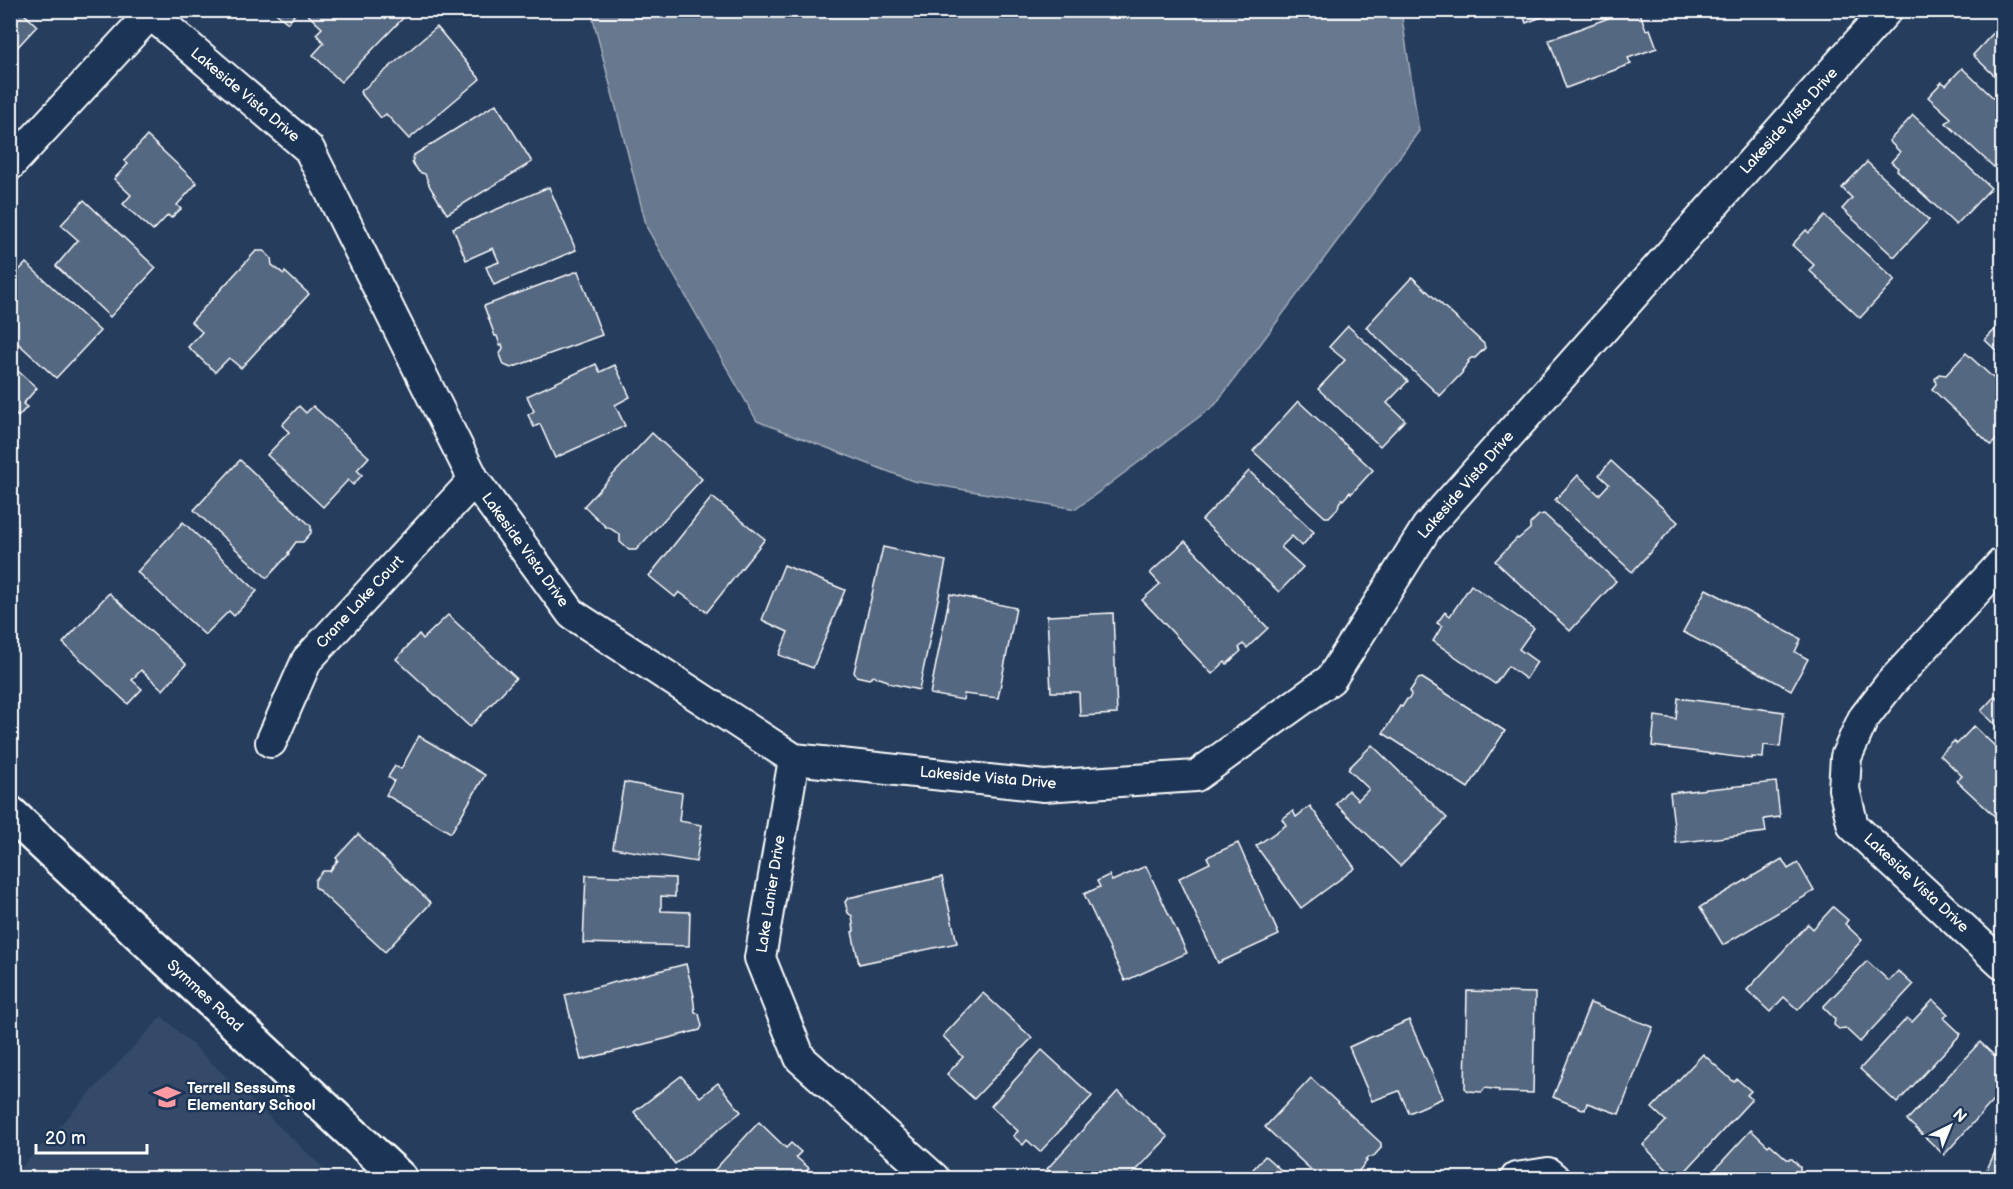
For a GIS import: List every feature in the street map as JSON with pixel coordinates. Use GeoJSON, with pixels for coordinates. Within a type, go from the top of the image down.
{"type":"FeatureCollection","features":[{"type":"Feature","properties":{"kind":"street","name":"Lakeside Vista Drive"},"geometry":{"type":"LineString","coordinates":[[148,12],[309,149],[474,480],[572,615],[794,759],[1044,786],[1196,776],[1331,679],[1427,527],[1887,10]]}},
{"type":"Feature","properties":{"kind":"street"},"geometry":{"type":"LineString","coordinates":[[10,165],[148,12]]}},
{"type":"Feature","properties":{"kind":"street","name":"Crane Lake Court"},"geometry":{"type":"LineString","coordinates":[[271,742],[307,660],[474,480]]}},
{"type":"Feature","properties":{"kind":"street","name":"Lakeside Vista Drive"},"geometry":{"type":"LineString","coordinates":[[2002,563],[1890,684],[1863,719],[1846,757],[1844,789],[1853,826],[2002,964]]}},
{"type":"Feature","properties":{"kind":"street","name":"Lake Lanier Drive"},"geometry":{"type":"LineString","coordinates":[[794,759],[760,958],[800,1058],[934,1179]]}},
{"type":"Feature","properties":{"kind":"street","name":"Symmes Road"},"geometry":{"type":"LineString","coordinates":[[10,813],[400,1179]]}},
{"type":"Feature","properties":{"kind":"street"},"geometry":{"type":"LineString","coordinates":[[1516,1179],[1548,1173],[1554,1179]]}},
{"type":"Feature","properties":{"kind":"shaded area"},"geometry":{"type":"Polygon","coordinates":[[[591,11],[1401,11],[1419,131],[1215,405],[1076,509],[913,481],[757,421],[647,228],[591,11]]]}},
{"type":"Feature","properties":{"kind":"shaded area","name":"Terrell Sessums Elementary School"},"geometry":{"type":"Polygon","coordinates":[[[162,1016],[334,1178],[11,1178],[162,1016]]]}},
{"type":"Feature","properties":{"kind":"building"},"geometry":{"type":"Polygon","coordinates":[[[10,10],[20,10],[37,26],[14,51],[10,47],[10,10]]]}},
{"type":"Feature","properties":{"kind":"building"},"geometry":{"type":"Polygon","coordinates":[[[272,10],[298,10],[288,23],[272,10]]]}},
{"type":"Feature","properties":{"kind":"building"},"geometry":{"type":"Polygon","coordinates":[[[311,10],[404,10],[407,14],[341,82],[313,55],[324,43],[316,34],[322,28],[307,14],[311,10]]]}},
{"type":"Feature","properties":{"kind":"building"},"geometry":{"type":"Polygon","coordinates":[[[1521,10],[1560,10],[1526,23],[1521,10]]]}},
{"type":"Feature","properties":{"kind":"building"},"geometry":{"type":"Polygon","coordinates":[[[1630,10],[1639,10],[1646,30],[1650,29],[1657,48],[1628,58],[1631,64],[1566,88],[1549,40],[1630,10]]]}},
{"type":"Feature","properties":{"kind":"building"},"geometry":{"type":"Polygon","coordinates":[[[437,27],[480,79],[409,139],[386,114],[381,118],[360,92],[437,27]]]}},
{"type":"Feature","properties":{"kind":"building"},"geometry":{"type":"Polygon","coordinates":[[[1997,29],[2002,34],[2002,83],[1973,55],[1997,29]]]}},
{"type":"Feature","properties":{"kind":"building"},"geometry":{"type":"Polygon","coordinates":[[[1962,68],[2002,106],[2002,164],[1997,170],[1946,123],[1951,118],[1928,97],[1942,82],[1946,85],[1962,68]]]}},
{"type":"Feature","properties":{"kind":"building"},"geometry":{"type":"Polygon","coordinates":[[[496,104],[532,162],[447,214],[430,187],[425,174],[419,172],[412,162],[414,155],[496,104]]]}},
{"type":"Feature","properties":{"kind":"building"},"geometry":{"type":"Polygon","coordinates":[[[1913,115],[1991,188],[1956,225],[1891,162],[1900,152],[1889,141],[1913,115]]]}},
{"type":"Feature","properties":{"kind":"building"},"geometry":{"type":"Polygon","coordinates":[[[147,136],[197,183],[177,205],[181,209],[171,218],[168,215],[153,231],[123,204],[131,195],[114,179],[128,164],[124,161],[147,136]]]}},
{"type":"Feature","properties":{"kind":"building"},"geometry":{"type":"Polygon","coordinates":[[[1867,162],[1929,220],[1894,257],[1842,209],[1852,198],[1842,188],[1867,162]]]}},
{"type":"Feature","properties":{"kind":"building"},"geometry":{"type":"Polygon","coordinates":[[[549,187],[576,250],[494,285],[486,267],[499,262],[493,248],[466,260],[453,228],[549,187]]]}},
{"type":"Feature","properties":{"kind":"building"},"geometry":{"type":"Polygon","coordinates":[[[84,200],[156,268],[110,317],[56,266],[78,240],[61,225],[84,200]]]}},
{"type":"Feature","properties":{"kind":"building"},"geometry":{"type":"Polygon","coordinates":[[[1825,216],[1895,280],[1860,318],[1809,270],[1814,265],[1792,245],[1806,230],[1809,233],[1825,216]]]}},
{"type":"Feature","properties":{"kind":"building"},"geometry":{"type":"Polygon","coordinates":[[[256,251],[264,251],[271,258],[272,265],[284,274],[285,272],[309,294],[241,368],[229,358],[215,372],[188,347],[202,332],[191,322],[256,251]]]}},
{"type":"Feature","properties":{"kind":"building"},"geometry":{"type":"Polygon","coordinates":[[[26,263],[100,331],[56,378],[10,336],[10,317],[14,314],[10,307],[17,301],[10,295],[10,280],[26,263]]]}},
{"type":"Feature","properties":{"kind":"building"},"geometry":{"type":"Polygon","coordinates":[[[578,271],[602,335],[511,368],[504,365],[500,354],[502,344],[500,345],[495,336],[484,306],[578,271]]]}},
{"type":"Feature","properties":{"kind":"building"},"geometry":{"type":"Polygon","coordinates":[[[1412,277],[1484,344],[1485,348],[1475,358],[1468,361],[1463,372],[1440,396],[1366,327],[1412,277]]]}},
{"type":"Feature","properties":{"kind":"building"},"geometry":{"type":"Polygon","coordinates":[[[2002,322],[2002,356],[1985,340],[2002,322]]]}},
{"type":"Feature","properties":{"kind":"building"},"geometry":{"type":"Polygon","coordinates":[[[1348,326],[1408,381],[1387,403],[1405,420],[1380,446],[1318,389],[1345,360],[1329,347],[1348,326]]]}},
{"type":"Feature","properties":{"kind":"building"},"geometry":{"type":"Polygon","coordinates":[[[1966,353],[2002,386],[2002,437],[2001,435],[1991,445],[1932,389],[1939,374],[1946,375],[1966,353]]]}},
{"type":"Feature","properties":{"kind":"building"},"geometry":{"type":"Polygon","coordinates":[[[10,364],[37,388],[23,404],[27,407],[18,417],[14,413],[10,417],[10,364]]]}},
{"type":"Feature","properties":{"kind":"building"},"geometry":{"type":"Polygon","coordinates":[[[596,364],[600,372],[615,365],[630,397],[615,405],[625,426],[555,458],[540,424],[534,427],[528,415],[534,411],[527,396],[596,364]]]}},
{"type":"Feature","properties":{"kind":"building"},"geometry":{"type":"Polygon","coordinates":[[[1298,401],[1373,470],[1351,494],[1350,492],[1342,499],[1338,508],[1329,517],[1325,517],[1253,451],[1298,401]]]}},
{"type":"Feature","properties":{"kind":"building"},"geometry":{"type":"Polygon","coordinates":[[[299,406],[306,413],[313,406],[369,457],[357,470],[362,475],[353,485],[348,480],[323,507],[267,455],[289,432],[282,425],[299,406]]]}},
{"type":"Feature","properties":{"kind":"building"},"geometry":{"type":"Polygon","coordinates":[[[652,433],[702,479],[636,550],[629,550],[620,542],[620,535],[607,528],[584,506],[652,433]]]}},
{"type":"Feature","properties":{"kind":"building"},"geometry":{"type":"Polygon","coordinates":[[[240,460],[311,526],[311,533],[303,542],[296,542],[289,554],[267,578],[194,510],[240,460]]]}},
{"type":"Feature","properties":{"kind":"building"},"geometry":{"type":"Polygon","coordinates":[[[1611,461],[1678,522],[1632,572],[1555,500],[1578,475],[1599,495],[1609,484],[1599,475],[1611,461]]]}},
{"type":"Feature","properties":{"kind":"building"},"geometry":{"type":"Polygon","coordinates":[[[1249,471],[1314,532],[1302,546],[1292,536],[1281,547],[1303,567],[1279,592],[1202,520],[1249,471]]]}},
{"type":"Feature","properties":{"kind":"building"},"geometry":{"type":"Polygon","coordinates":[[[712,497],[765,539],[707,612],[679,592],[675,597],[649,576],[712,497]]]}},
{"type":"Feature","properties":{"kind":"building"},"geometry":{"type":"Polygon","coordinates":[[[1544,514],[1616,581],[1570,631],[1495,561],[1517,538],[1530,529],[1530,524],[1539,515],[1544,514]]]}},
{"type":"Feature","properties":{"kind":"building"},"geometry":{"type":"Polygon","coordinates":[[[183,522],[257,591],[234,616],[229,611],[205,635],[137,572],[183,522]]]}},
{"type":"Feature","properties":{"kind":"building"},"geometry":{"type":"Polygon","coordinates":[[[1185,541],[1268,628],[1247,648],[1243,644],[1239,648],[1241,651],[1212,674],[1142,600],[1160,584],[1150,573],[1185,541]]]}},
{"type":"Feature","properties":{"kind":"building"},"geometry":{"type":"Polygon","coordinates":[[[883,547],[946,561],[919,690],[888,683],[874,676],[869,679],[856,676],[854,672],[883,547]]]}},
{"type":"Feature","properties":{"kind":"building"},"geometry":{"type":"Polygon","coordinates":[[[784,565],[845,590],[813,668],[779,655],[788,632],[762,620],[784,565]]]}},
{"type":"Feature","properties":{"kind":"building"},"geometry":{"type":"Polygon","coordinates":[[[1471,585],[1534,628],[1519,649],[1537,662],[1526,679],[1508,666],[1495,684],[1433,641],[1442,626],[1437,623],[1445,612],[1450,616],[1471,585]]]}},
{"type":"Feature","properties":{"kind":"building"},"geometry":{"type":"Polygon","coordinates":[[[1706,589],[1801,639],[1795,652],[1808,659],[1791,690],[1683,632],[1706,589]]]}},
{"type":"Feature","properties":{"kind":"building"},"geometry":{"type":"Polygon","coordinates":[[[109,593],[186,664],[163,690],[141,670],[132,680],[142,689],[128,704],[63,643],[109,593]]]}},
{"type":"Feature","properties":{"kind":"building"},"geometry":{"type":"Polygon","coordinates":[[[950,594],[1016,608],[998,698],[964,694],[963,700],[930,694],[950,594]]]}},
{"type":"Feature","properties":{"kind":"building"},"geometry":{"type":"Polygon","coordinates":[[[1113,613],[1117,714],[1080,716],[1079,692],[1051,692],[1047,616],[1113,613]]]}},
{"type":"Feature","properties":{"kind":"building"},"geometry":{"type":"Polygon","coordinates":[[[448,615],[516,678],[470,727],[396,659],[419,634],[423,639],[448,615]]]}},
{"type":"Feature","properties":{"kind":"building"},"geometry":{"type":"Polygon","coordinates":[[[1422,678],[1505,731],[1468,788],[1383,733],[1400,706],[1402,707],[1409,699],[1410,691],[1418,679],[1422,678]]]}},
{"type":"Feature","properties":{"kind":"building"},"geometry":{"type":"Polygon","coordinates":[[[1995,696],[2002,703],[2002,731],[1981,711],[1995,696]]]}},
{"type":"Feature","properties":{"kind":"building"},"geometry":{"type":"Polygon","coordinates":[[[1678,698],[1784,712],[1780,747],[1764,745],[1763,758],[1752,757],[1752,759],[1652,746],[1655,716],[1676,719],[1678,698]]]}},
{"type":"Feature","properties":{"kind":"building"},"geometry":{"type":"Polygon","coordinates":[[[1974,726],[2002,753],[2002,823],[1957,781],[1962,776],[1940,755],[1954,741],[1957,744],[1974,726]]]}},
{"type":"Feature","properties":{"kind":"building"},"geometry":{"type":"Polygon","coordinates":[[[419,736],[485,775],[451,833],[386,795],[394,781],[388,777],[395,766],[401,769],[419,736]]]}},
{"type":"Feature","properties":{"kind":"building"},"geometry":{"type":"Polygon","coordinates":[[[1372,745],[1447,818],[1400,866],[1336,804],[1348,790],[1358,800],[1369,789],[1348,769],[1372,745]]]}},
{"type":"Feature","properties":{"kind":"building"},"geometry":{"type":"Polygon","coordinates":[[[624,782],[682,793],[679,821],[702,825],[696,862],[613,848],[624,782]]]}},
{"type":"Feature","properties":{"kind":"building"},"geometry":{"type":"Polygon","coordinates":[[[1776,782],[1780,817],[1764,819],[1766,832],[1676,843],[1670,793],[1776,782]]]}},
{"type":"Feature","properties":{"kind":"building"},"geometry":{"type":"Polygon","coordinates":[[[1310,806],[1355,868],[1301,908],[1256,846],[1286,825],[1282,819],[1293,811],[1296,817],[1310,806]]]}},
{"type":"Feature","properties":{"kind":"building"},"geometry":{"type":"Polygon","coordinates":[[[358,834],[431,903],[385,952],[315,887],[315,880],[323,871],[330,871],[338,860],[336,858],[358,834]]]}},
{"type":"Feature","properties":{"kind":"building"},"geometry":{"type":"Polygon","coordinates":[[[1238,843],[1279,935],[1218,963],[1179,878],[1210,863],[1207,857],[1238,843]]]}},
{"type":"Feature","properties":{"kind":"building"},"geometry":{"type":"Polygon","coordinates":[[[1782,859],[1788,869],[1798,863],[1814,891],[1723,945],[1700,907],[1782,859]]]}},
{"type":"Feature","properties":{"kind":"building"},"geometry":{"type":"Polygon","coordinates":[[[1146,866],[1187,953],[1125,981],[1084,894],[1100,887],[1097,881],[1109,875],[1112,881],[1146,866]]]}},
{"type":"Feature","properties":{"kind":"building"},"geometry":{"type":"Polygon","coordinates":[[[586,875],[675,878],[675,897],[661,896],[661,911],[690,912],[689,946],[583,943],[586,875]]]}},
{"type":"Feature","properties":{"kind":"building"},"geometry":{"type":"Polygon","coordinates":[[[942,877],[957,943],[859,964],[852,932],[854,931],[852,916],[848,913],[845,902],[848,898],[942,877]]]}},
{"type":"Feature","properties":{"kind":"building"},"geometry":{"type":"Polygon","coordinates":[[[1833,907],[1848,920],[1845,924],[1862,940],[1798,1010],[1784,997],[1770,1012],[1747,990],[1808,924],[1813,929],[1833,907]]]}},
{"type":"Feature","properties":{"kind":"building"},"geometry":{"type":"Polygon","coordinates":[[[1867,961],[1889,981],[1898,971],[1913,985],[1860,1042],[1845,1028],[1839,1029],[1834,1025],[1835,1019],[1823,1007],[1867,961]]]}},
{"type":"Feature","properties":{"kind":"building"},"geometry":{"type":"Polygon","coordinates":[[[686,964],[694,996],[695,1012],[699,1014],[702,1026],[700,1030],[581,1060],[565,995],[686,964]]]}},
{"type":"Feature","properties":{"kind":"building"},"geometry":{"type":"Polygon","coordinates":[[[1467,991],[1535,993],[1533,1093],[1499,1092],[1499,1090],[1485,1088],[1482,1092],[1468,1091],[1465,1088],[1467,991]]]}},
{"type":"Feature","properties":{"kind":"building"},"geometry":{"type":"Polygon","coordinates":[[[983,993],[1032,1038],[974,1099],[947,1074],[963,1057],[943,1036],[983,993]]]}},
{"type":"Feature","properties":{"kind":"building"},"geometry":{"type":"Polygon","coordinates":[[[1933,1000],[1948,1014],[1944,1018],[1961,1034],[1897,1103],[1860,1069],[1907,1018],[1912,1022],[1933,1000]]]}},
{"type":"Feature","properties":{"kind":"building"},"geometry":{"type":"Polygon","coordinates":[[[1590,1003],[1653,1027],[1619,1114],[1587,1103],[1585,1110],[1553,1097],[1590,1003]]]}},
{"type":"Feature","properties":{"kind":"building"},"geometry":{"type":"Polygon","coordinates":[[[1409,1020],[1443,1098],[1409,1113],[1399,1091],[1372,1101],[1349,1047],[1409,1020]]]}},
{"type":"Feature","properties":{"kind":"building"},"geometry":{"type":"Polygon","coordinates":[[[1980,1042],[2002,1063],[2002,1069],[1995,1077],[2002,1084],[2002,1091],[1944,1155],[1907,1120],[1980,1042]]]}},
{"type":"Feature","properties":{"kind":"building"},"geometry":{"type":"Polygon","coordinates":[[[1042,1050],[1092,1096],[1040,1152],[1027,1140],[1023,1145],[1013,1136],[1018,1131],[991,1106],[1042,1050]]]}},
{"type":"Feature","properties":{"kind":"building"},"geometry":{"type":"Polygon","coordinates":[[[1703,1054],[1734,1082],[1737,1079],[1751,1091],[1747,1095],[1752,1099],[1679,1178],[1675,1178],[1643,1145],[1666,1121],[1652,1108],[1703,1054]]]}},
{"type":"Feature","properties":{"kind":"building"},"geometry":{"type":"Polygon","coordinates":[[[681,1076],[700,1097],[718,1083],[741,1112],[675,1164],[634,1112],[681,1076]]]}},
{"type":"Feature","properties":{"kind":"building"},"geometry":{"type":"Polygon","coordinates":[[[1311,1078],[1381,1143],[1381,1148],[1373,1157],[1365,1160],[1367,1161],[1353,1178],[1320,1178],[1265,1127],[1311,1078]]]}},
{"type":"Feature","properties":{"kind":"building"},"geometry":{"type":"Polygon","coordinates":[[[1118,1091],[1168,1137],[1129,1178],[1100,1178],[1091,1170],[1083,1178],[1057,1178],[1047,1169],[1118,1091]]]}},
{"type":"Feature","properties":{"kind":"building"},"geometry":{"type":"Polygon","coordinates":[[[759,1122],[786,1148],[791,1143],[801,1152],[796,1157],[809,1168],[800,1178],[707,1178],[759,1122]]]}},
{"type":"Feature","properties":{"kind":"building"},"geometry":{"type":"Polygon","coordinates":[[[1751,1130],[1768,1146],[1770,1144],[1787,1159],[1792,1159],[1800,1167],[1798,1174],[1801,1177],[1707,1178],[1751,1130]]]}},
{"type":"Feature","properties":{"kind":"building"},"geometry":{"type":"Polygon","coordinates":[[[2002,1137],[2002,1178],[1983,1178],[2002,1137]]]}},
{"type":"Feature","properties":{"kind":"building"},"geometry":{"type":"Polygon","coordinates":[[[1265,1156],[1290,1178],[1245,1178],[1265,1156]]]}},
{"type":"Feature","properties":{"kind":"place","name":"Terrell Sessums Elementary School"},"geometry":{"type":"Point","coordinates":[167,1097]}}]}
